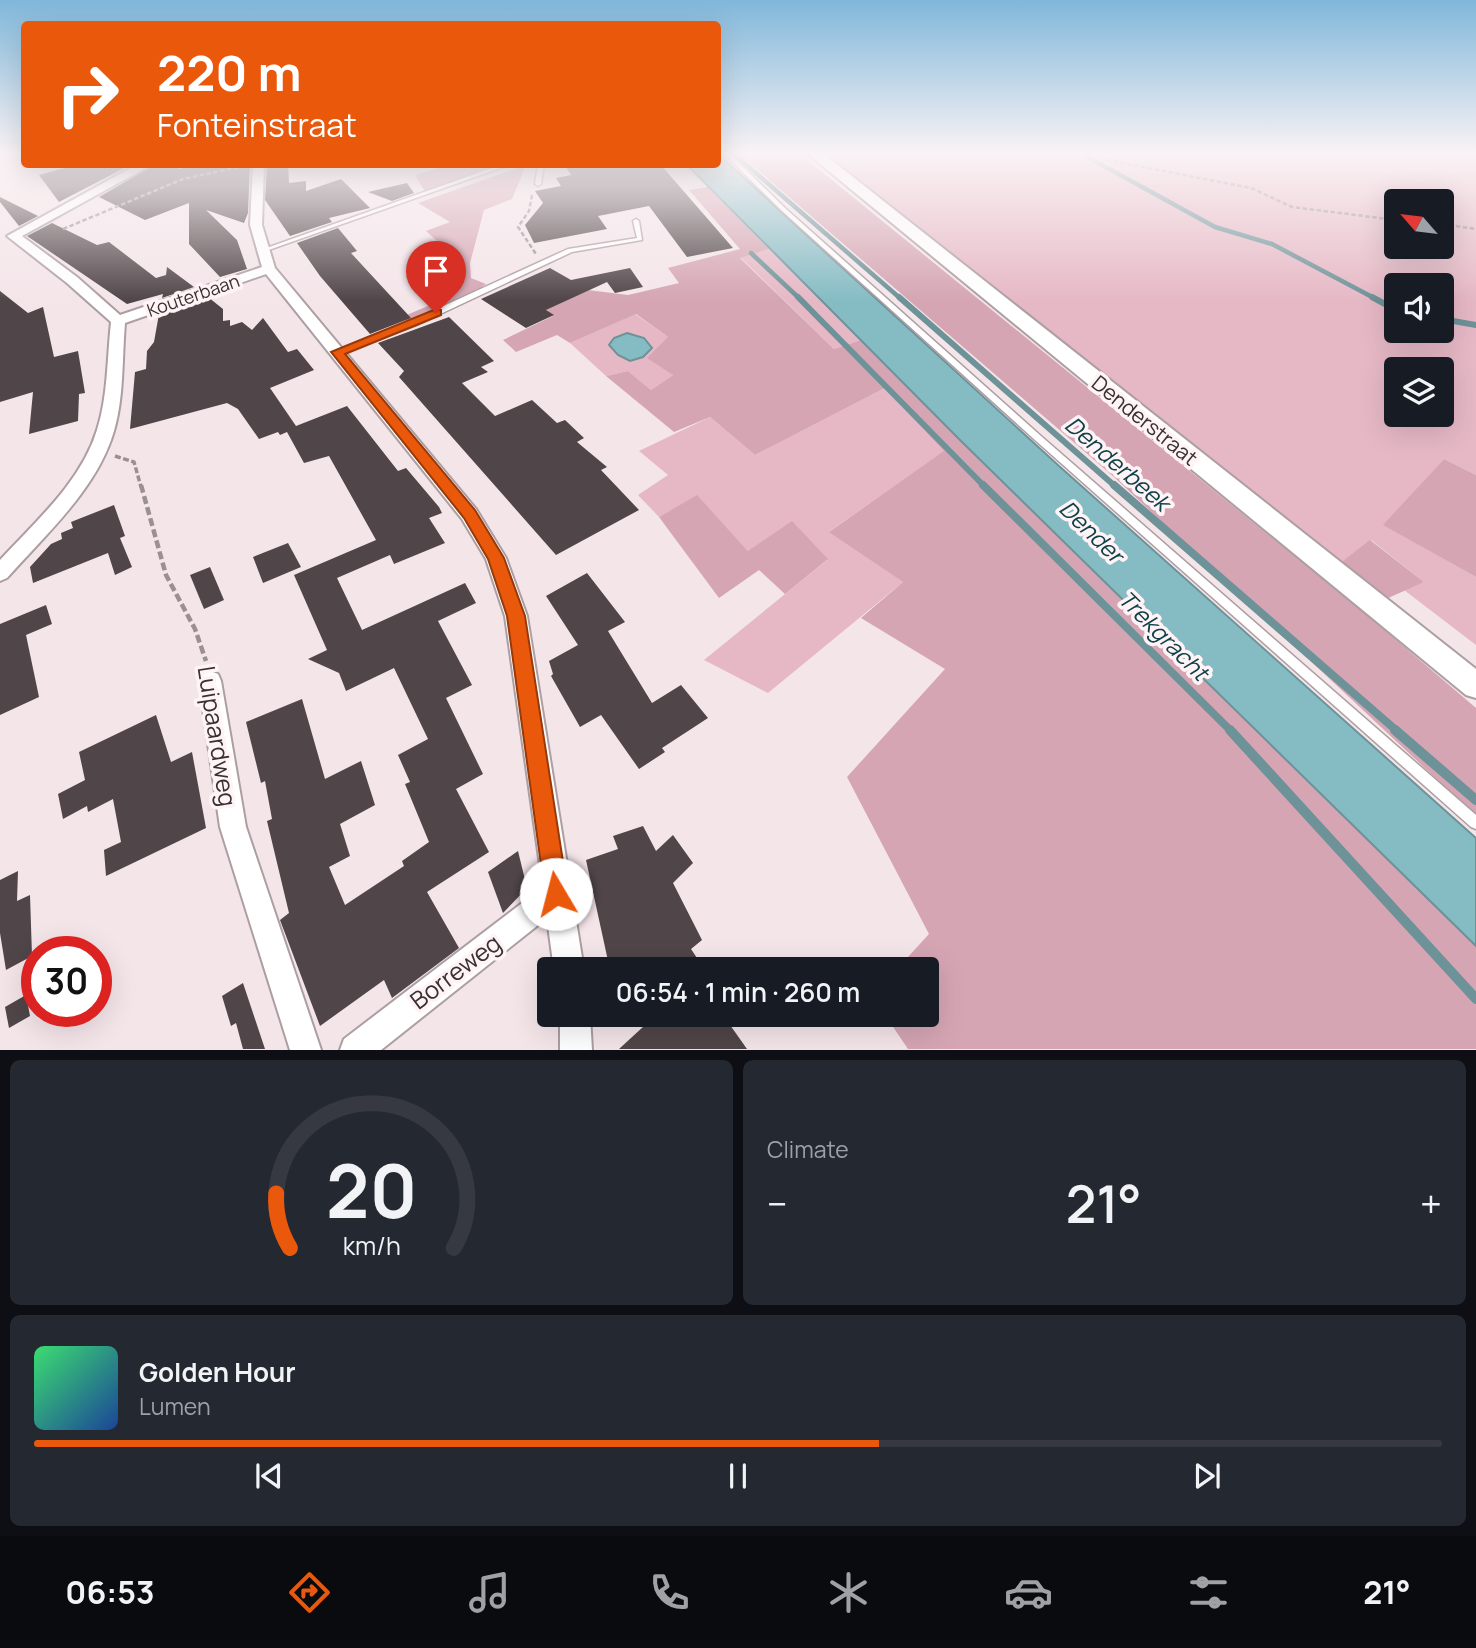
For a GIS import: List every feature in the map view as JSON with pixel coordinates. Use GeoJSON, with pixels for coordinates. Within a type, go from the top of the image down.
{"type":"FeatureCollection","features":[{"type":"Feature","properties":{"kind":"street"},"geometry":{"type":"LineString","coordinates":[[18,241],[78,203]]}},
{"type":"Feature","properties":{"kind":"street"},"geometry":{"type":"LineString","coordinates":[[257,203],[256,225],[265,260],[470,514],[496,558],[516,616],[567,957]]}},
{"type":"Feature","properties":{"kind":"street","name":"Denderstraat"},"geometry":{"type":"LineString","coordinates":[[876,203],[1476,686]]}},
{"type":"Feature","properties":{"kind":"street","name":"Kouterbaan"},"geometry":{"type":"LineString","coordinates":[[18,241],[72,281],[118,321]]}},
{"type":"Feature","properties":{"kind":"street","name":"Kouterbaan"},"geometry":{"type":"LineString","coordinates":[[118,321],[265,260]]}},
{"type":"Feature","properties":{"kind":"street","name":"Kouterbaan"},"geometry":{"type":"LineString","coordinates":[[0,573],[68,495],[97,452],[106,428],[118,321]]}},
{"type":"Feature","properties":{"kind":"street","name":"Luipaardweg"},"geometry":{"type":"LineString","coordinates":[[210,681],[233,827],[306,1049]]}},
{"type":"Feature","properties":{"kind":"street","name":"Borreweg"},"geometry":{"type":"LineString","coordinates":[[355,1049],[556,894]]}},
{"type":"Feature","properties":{"kind":"street"},"geometry":{"type":"LineString","coordinates":[[575,1027],[576,1049]]}},
{"type":"Feature","properties":{"kind":"lane"},"geometry":{"type":"LineString","coordinates":[[265,260],[410,203]]}},
{"type":"Feature","properties":{"kind":"lane"},"geometry":{"type":"LineString","coordinates":[[777,203],[1038,438],[1476,823]]}},
{"type":"Feature","properties":{"kind":"lane"},"geometry":{"type":"LineString","coordinates":[[337,352],[416,322],[570,250],[640,239],[636,221]]}},
{"type":"Feature","properties":{"kind":"path"},"geometry":{"type":"LineString","coordinates":[[18,241],[119,203]]}},
{"type":"Feature","properties":{"kind":"path"},"geometry":{"type":"LineString","coordinates":[[529,203],[529,211],[518,227],[543,263]]}},
{"type":"Feature","properties":{"kind":"path"},"geometry":{"type":"LineString","coordinates":[[1283,203],[1292,207],[1384,218]]}},
{"type":"Feature","properties":{"kind":"path"},"geometry":{"type":"LineString","coordinates":[[1454,226],[1476,229]]}},
{"type":"Feature","properties":{"kind":"path","name":"Luipaardweg"},"geometry":{"type":"LineString","coordinates":[[97,452],[134,462],[166,575],[205,653],[210,681]]}},
{"type":"Feature","properties":{"kind":"shaded area"},"geometry":{"type":"Polygon","coordinates":[[[418,203],[502,203],[484,210],[470,263],[471,278],[486,284],[475,292],[407,322],[402,317],[435,303],[413,283],[431,278],[412,261],[448,251],[426,231],[450,222],[418,203]]]}},
{"type":"Feature","properties":{"kind":"shaded area"},"geometry":{"type":"Polygon","coordinates":[[[700,203],[724,203],[769,249],[740,258],[834,349],[861,340],[1476,946],[1476,1049],[908,1049],[893,1027],[939,1027],[939,957],[908,957],[929,934],[847,777],[945,669],[861,618],[903,582],[829,532],[944,451],[885,388],[755,455],[710,417],[674,432],[606,376],[628,371],[651,390],[673,375],[647,358],[668,337],[636,314],[570,343],[557,335],[516,352],[503,340],[553,316],[546,310],[588,290],[628,295],[679,283],[668,268],[740,249],[700,203]]]}},
{"type":"Feature","properties":{"kind":"shaded area"},"geometry":{"type":"Polygon","coordinates":[[[796,203],[860,203],[1367,615],[1476,708],[1476,816],[1114,477],[796,203]]]}},
{"type":"Feature","properties":{"kind":"shaded area"},"geometry":{"type":"Polygon","coordinates":[[[885,203],[1384,203],[1384,259],[1454,259],[1454,203],[1476,203],[1476,475],[1444,459],[1384,525],[1476,577],[1476,645],[1404,590],[1424,582],[1371,540],[1340,563],[885,203]]]}},
{"type":"Feature","properties":{"kind":"shaded area"},"geometry":{"type":"Polygon","coordinates":[[[769,249],[861,340],[834,349],[740,257],[769,249]]]}},
{"type":"Feature","properties":{"kind":"shaded area"},"geometry":{"type":"Polygon","coordinates":[[[635,314],[668,337],[673,375],[651,390],[628,371],[606,376],[570,343],[635,314]]]}},
{"type":"Feature","properties":{"kind":"shaded area"},"geometry":{"type":"Polygon","coordinates":[[[885,388],[945,451],[830,531],[903,582],[768,693],[704,660],[827,560],[748,551],[697,496],[659,517],[638,495],[668,475],[639,451],[710,417],[755,455],[885,388]]]}},
{"type":"Feature","properties":{"kind":"shaded area"},"geometry":{"type":"Polygon","coordinates":[[[1444,459],[1476,475],[1476,577],[1383,525],[1444,459]]]}},
{"type":"Feature","properties":{"kind":"shaded area"},"geometry":{"type":"Polygon","coordinates":[[[697,495],[748,551],[792,521],[828,559],[785,594],[759,570],[719,598],[659,517],[697,495]]]}},
{"type":"Feature","properties":{"kind":"shaded area"},"geometry":{"type":"Polygon","coordinates":[[[1370,540],[1424,582],[1386,599],[1340,563],[1370,540]]]}},
{"type":"Feature","properties":{"kind":"water","name":"Dender"},"geometry":{"type":"Polygon","coordinates":[[[725,203],[772,203],[1059,466],[1476,838],[1476,946],[960,440],[725,203]]]}},
{"type":"Feature","properties":{"kind":"water"},"geometry":{"type":"Polygon","coordinates":[[[627,333],[644,338],[652,348],[643,357],[630,361],[618,355],[609,345],[614,338],[627,333]]]}},
{"type":"Feature","properties":{"kind":"building"},"geometry":{"type":"Polygon","coordinates":[[[1,203],[12,203],[38,216],[19,226],[1,203]]]}},
{"type":"Feature","properties":{"kind":"building"},"geometry":{"type":"Polygon","coordinates":[[[111,203],[189,203],[145,220],[111,203]]]}},
{"type":"Feature","properties":{"kind":"building"},"geometry":{"type":"Polygon","coordinates":[[[189,203],[248,203],[244,223],[206,210],[237,240],[247,269],[220,277],[189,244],[189,203]]]}},
{"type":"Feature","properties":{"kind":"building"},"geometry":{"type":"Polygon","coordinates":[[[267,203],[365,203],[370,208],[329,218],[332,222],[290,236],[267,203]]]}},
{"type":"Feature","properties":{"kind":"building"},"geometry":{"type":"Polygon","coordinates":[[[543,203],[694,203],[733,248],[687,257],[649,206],[598,216],[607,229],[534,243],[525,225],[543,203]]]}},
{"type":"Feature","properties":{"kind":"building"},"geometry":{"type":"Polygon","coordinates":[[[52,223],[97,245],[109,242],[156,278],[166,275],[167,267],[194,287],[162,298],[163,294],[127,304],[27,236],[52,223]]]}},
{"type":"Feature","properties":{"kind":"building"},"geometry":{"type":"Polygon","coordinates":[[[338,228],[357,251],[351,253],[411,318],[370,334],[320,276],[297,243],[338,228]]]}},
{"type":"Feature","properties":{"kind":"building"},"geometry":{"type":"Polygon","coordinates":[[[550,268],[571,280],[630,268],[643,287],[615,293],[607,282],[546,310],[554,315],[526,328],[481,299],[550,268]]]}},
{"type":"Feature","properties":{"kind":"building"},"geometry":{"type":"Polygon","coordinates":[[[0,291],[28,313],[43,307],[54,357],[78,351],[85,393],[79,394],[78,421],[29,434],[33,392],[0,402],[0,291]]]}},
{"type":"Feature","properties":{"kind":"building"},"geometry":{"type":"Polygon","coordinates":[[[208,297],[223,309],[223,321],[230,320],[230,326],[242,322],[252,330],[263,318],[288,352],[297,349],[314,370],[270,388],[296,426],[347,406],[398,471],[406,468],[442,513],[429,518],[445,543],[394,564],[390,555],[337,578],[362,630],[465,583],[476,603],[438,621],[472,685],[446,698],[483,774],[456,789],[489,852],[427,892],[459,948],[392,998],[384,980],[320,1026],[280,920],[289,913],[267,821],[272,819],[265,781],[261,783],[246,722],[302,699],[325,779],[361,761],[375,805],[340,824],[350,856],[329,867],[345,905],[404,866],[402,861],[429,842],[405,784],[410,782],[398,755],[428,739],[394,668],[346,691],[339,673],[308,659],[327,650],[294,575],[376,540],[329,456],[304,463],[287,432],[280,435],[278,432],[259,439],[238,409],[227,403],[130,429],[135,372],[146,369],[147,351],[154,342],[159,314],[208,297]]]}},
{"type":"Feature","properties":{"kind":"building"},"geometry":{"type":"Polygon","coordinates":[[[449,317],[494,361],[481,367],[488,372],[462,383],[495,416],[532,400],[557,423],[565,420],[584,438],[577,442],[607,467],[601,470],[639,510],[556,555],[399,377],[404,371],[378,343],[449,317]]]}},
{"type":"Feature","properties":{"kind":"building"},"geometry":{"type":"Polygon","coordinates":[[[114,505],[125,536],[120,538],[132,567],[115,575],[108,553],[33,583],[30,567],[51,544],[62,539],[61,533],[73,528],[71,522],[114,505]]]}},
{"type":"Feature","properties":{"kind":"building"},"geometry":{"type":"Polygon","coordinates":[[[288,543],[301,567],[263,583],[253,557],[288,543]]]}},
{"type":"Feature","properties":{"kind":"building"},"geometry":{"type":"Polygon","coordinates":[[[210,567],[224,600],[204,609],[190,575],[210,567]]]}},
{"type":"Feature","properties":{"kind":"building"},"geometry":{"type":"Polygon","coordinates":[[[587,573],[625,622],[608,631],[652,703],[681,685],[708,718],[662,748],[665,752],[639,769],[601,715],[580,727],[551,676],[553,674],[549,661],[578,645],[546,596],[587,573]]]}},
{"type":"Feature","properties":{"kind":"building"},"geometry":{"type":"Polygon","coordinates":[[[46,605],[52,624],[26,635],[39,697],[0,715],[0,624],[46,605]]]}},
{"type":"Feature","properties":{"kind":"building"},"geometry":{"type":"Polygon","coordinates":[[[156,715],[171,762],[192,752],[206,828],[106,876],[104,850],[121,842],[113,799],[88,812],[87,806],[63,819],[58,794],[85,780],[79,752],[156,715]]]}},
{"type":"Feature","properties":{"kind":"building"},"geometry":{"type":"Polygon","coordinates":[[[643,826],[656,851],[673,835],[693,863],[673,883],[702,940],[691,949],[696,957],[607,957],[586,860],[618,849],[613,836],[643,826]]]}},
{"type":"Feature","properties":{"kind":"building"},"geometry":{"type":"Polygon","coordinates":[[[518,851],[527,888],[503,913],[488,872],[518,851]]]}},
{"type":"Feature","properties":{"kind":"building"},"geometry":{"type":"Polygon","coordinates":[[[18,871],[17,901],[30,895],[31,936],[21,936],[21,962],[6,970],[0,933],[0,880],[18,871]]]}},
{"type":"Feature","properties":{"kind":"building"},"geometry":{"type":"Polygon","coordinates":[[[243,983],[265,1049],[243,1049],[236,1023],[231,1026],[222,996],[243,983]]]}},
{"type":"Feature","properties":{"kind":"building"},"geometry":{"type":"Polygon","coordinates":[[[21,998],[21,1021],[9,1028],[5,1007],[21,998]]]}},
{"type":"Feature","properties":{"kind":"building"},"geometry":{"type":"Polygon","coordinates":[[[643,1027],[731,1027],[747,1049],[619,1049],[643,1027]]]}},
{"type":"Feature","properties":{"kind":"waterway","name":"Denderbeek"},"geometry":{"type":"LineString","coordinates":[[790,203],[901,299]]}},
{"type":"Feature","properties":{"kind":"waterway"},"geometry":{"type":"LineString","coordinates":[[1171,203],[1215,227],[1272,244],[1376,299]]}},
{"type":"Feature","properties":{"kind":"waterway","name":"Trekgracht"},"geometry":{"type":"LineString","coordinates":[[751,253],[800,299]]}},
{"type":"Feature","properties":{"kind":"waterway","name":"Denderbeek"},"geometry":{"type":"LineString","coordinates":[[899,297],[1116,487]]}},
{"type":"Feature","properties":{"kind":"waterway"},"geometry":{"type":"LineString","coordinates":[[1372,297],[1384,304]]}},
{"type":"Feature","properties":{"kind":"waterway","name":"Trekgracht"},"geometry":{"type":"LineString","coordinates":[[800,299],[984,486]]}},
{"type":"Feature","properties":{"kind":"waterway"},"geometry":{"type":"LineString","coordinates":[[1454,321],[1476,325]]}},
{"type":"Feature","properties":{"kind":"waterway","name":"Denderbeek"},"geometry":{"type":"LineString","coordinates":[[1114,485],[1397,731]]}},
{"type":"Feature","properties":{"kind":"waterway","name":"Trekgracht"},"geometry":{"type":"LineString","coordinates":[[984,486],[1230,730]]}},
{"type":"Feature","properties":{"kind":"waterway","name":"Trekgracht"},"geometry":{"type":"LineString","coordinates":[[1230,730],[1476,999]]}},
{"type":"Feature","properties":{"kind":"waterway","name":"Denderbeek"},"geometry":{"type":"LineString","coordinates":[[1395,730],[1476,800]]}},
{"type":"Feature","properties":{"kind":"route"},"geometry":{"type":"LineString","coordinates":[[436,313],[337,352],[470,514],[496,558],[516,616],[556,894]]}}]}
